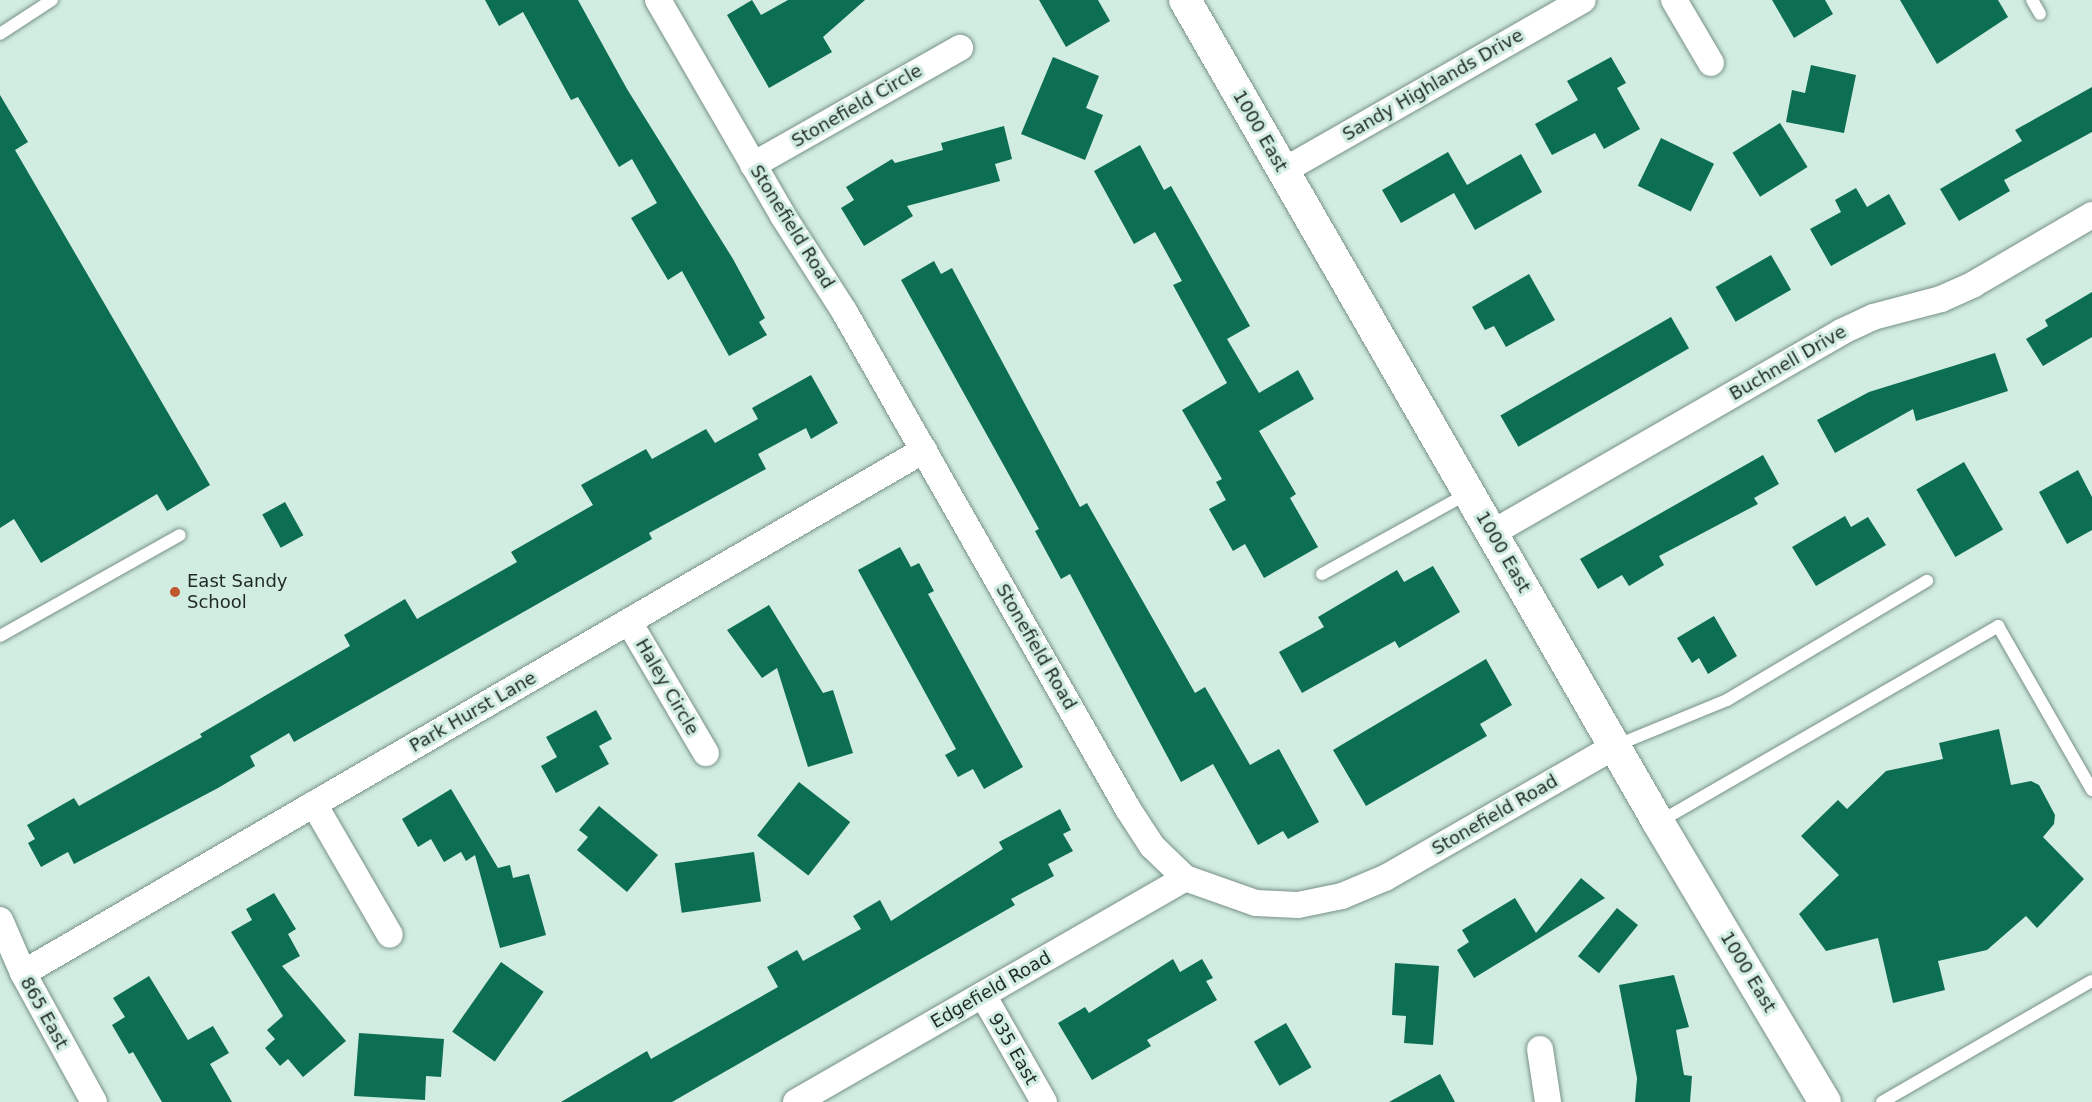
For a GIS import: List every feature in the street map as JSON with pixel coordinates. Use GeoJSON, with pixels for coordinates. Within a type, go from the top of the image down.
{"type":"FeatureCollection","features":[{"type":"Feature","properties":{"kind":"street","name":"Stonefield Road"},"geometry":{"type":"LineString","coordinates":[[658,0],[753,165],[924,450],[1128,809],[1152,846],[1185,878],[1256,903],[1298,905],[1342,896],[1385,878],[1614,747]]}},
{"type":"Feature","properties":{"kind":"street","name":"1000 East"},"geometry":{"type":"LineString","coordinates":[[1185,0],[1614,747],[1826,1102]]}},
{"type":"Feature","properties":{"kind":"street","name":"Sandy Highlands Drive"},"geometry":{"type":"LineString","coordinates":[[1283,171],[1583,0]]}},
{"type":"Feature","properties":{"kind":"street"},"geometry":{"type":"LineString","coordinates":[[1674,0],[1711,63]]}},
{"type":"Feature","properties":{"kind":"street","name":"Stonefield Circle"},"geometry":{"type":"LineString","coordinates":[[753,165],[960,48]]}},
{"type":"Feature","properties":{"kind":"street","name":"Buchnell Drive"},"geometry":{"type":"LineString","coordinates":[[1492,533],[1841,332],[1873,316],[1941,299],[1974,284],[2092,216]]}},
{"type":"Feature","properties":{"kind":"street","name":"Park Hurst Lane"},"geometry":{"type":"LineString","coordinates":[[22,973],[924,450]]}},
{"type":"Feature","properties":{"kind":"street","name":"Haley Circle"},"geometry":{"type":"LineString","coordinates":[[629,622],[706,753]]}},
{"type":"Feature","properties":{"kind":"street"},"geometry":{"type":"LineString","coordinates":[[314,804],[390,935]]}},
{"type":"Feature","properties":{"kind":"street","name":"Edgefield Road"},"geometry":{"type":"LineString","coordinates":[[796,1102],[1185,878]]}},
{"type":"Feature","properties":{"kind":"street","name":"865 East"},"geometry":{"type":"LineString","coordinates":[[0,920],[22,973],[94,1102]]}},
{"type":"Feature","properties":{"kind":"street","name":"935 East"},"geometry":{"type":"LineString","coordinates":[[983,995],[1044,1102]]}},
{"type":"Feature","properties":{"kind":"street"},"geometry":{"type":"LineString","coordinates":[[1540,1049],[1548,1102]]}},
{"type":"Feature","properties":{"kind":"lane"},"geometry":{"type":"LineString","coordinates":[[0,34],[52,0]]}},
{"type":"Feature","properties":{"kind":"lane"},"geometry":{"type":"LineString","coordinates":[[2032,0],[2040,14]]}},
{"type":"Feature","properties":{"kind":"lane"},"geometry":{"type":"LineString","coordinates":[[1322,574],[1468,492]]}},
{"type":"Feature","properties":{"kind":"lane"},"geometry":{"type":"LineString","coordinates":[[0,636],[180,535]]}},
{"type":"Feature","properties":{"kind":"lane"},"geometry":{"type":"LineString","coordinates":[[1614,747],[1727,700],[1927,581]]}},
{"type":"Feature","properties":{"kind":"lane"},"geometry":{"type":"LineString","coordinates":[[1658,822],[1998,626],[2092,790]]}},
{"type":"Feature","properties":{"kind":"lane"},"geometry":{"type":"LineString","coordinates":[[1882,1102],[2092,981]]}},
{"type":"Feature","properties":{"kind":"building"},"geometry":{"type":"Polygon","coordinates":[[[485,0],[578,0],[627,89],[733,259],[765,318],[759,322],[767,335],[729,356],[682,271],[668,280],[631,218],[657,203],[632,159],[619,167],[578,97],[571,100],[523,12],[499,26],[485,0]]]}},
{"type":"Feature","properties":{"kind":"building"},"geometry":{"type":"Polygon","coordinates":[[[752,0],[761,15],[788,0],[865,0],[823,37],[832,52],[769,88],[727,15],[752,0]]]}},
{"type":"Feature","properties":{"kind":"building"},"geometry":{"type":"Polygon","coordinates":[[[1039,0],[1098,0],[1110,21],[1066,47],[1039,0]]]}},
{"type":"Feature","properties":{"kind":"building"},"geometry":{"type":"Polygon","coordinates":[[[1772,0],[1825,0],[1833,14],[1794,38],[1772,0]]]}},
{"type":"Feature","properties":{"kind":"building"},"geometry":{"type":"Polygon","coordinates":[[[1900,0],[1998,0],[2008,17],[1937,64],[1900,0]]]}},
{"type":"Feature","properties":{"kind":"building"},"geometry":{"type":"Polygon","coordinates":[[[1053,57],[1099,76],[1086,108],[1103,115],[1085,160],[1021,134],[1053,57]]]}},
{"type":"Feature","properties":{"kind":"building"},"geometry":{"type":"Polygon","coordinates":[[[1611,57],[1626,83],[1617,88],[1640,129],[1604,149],[1595,133],[1552,155],[1535,124],[1578,100],[1567,81],[1611,57]]]}},
{"type":"Feature","properties":{"kind":"building"},"geometry":{"type":"Polygon","coordinates":[[[1811,65],[1856,75],[1844,133],[1786,122],[1792,90],[1805,93],[1811,65]]]}},
{"type":"Feature","properties":{"kind":"building"},"geometry":{"type":"Polygon","coordinates":[[[2092,87],[2092,132],[2004,180],[2010,191],[1959,221],[1940,189],[2022,141],[2015,130],[2092,87]]]}},
{"type":"Feature","properties":{"kind":"building"},"geometry":{"type":"Polygon","coordinates":[[[0,95],[28,142],[15,150],[210,485],[167,511],[157,494],[41,563],[14,519],[0,528],[0,95]]]}},
{"type":"Feature","properties":{"kind":"building"},"geometry":{"type":"Polygon","coordinates":[[[1780,123],[1808,167],[1760,197],[1733,153],[1780,123]]]}},
{"type":"Feature","properties":{"kind":"building"},"geometry":{"type":"Polygon","coordinates":[[[1004,126],[1012,159],[995,164],[1000,181],[907,206],[913,216],[864,246],[841,208],[854,200],[846,187],[892,159],[895,163],[943,150],[941,143],[1004,126]]]}},
{"type":"Feature","properties":{"kind":"building"},"geometry":{"type":"Polygon","coordinates":[[[1661,138],[1714,164],[1691,211],[1638,186],[1661,138]]]}},
{"type":"Feature","properties":{"kind":"building"},"geometry":{"type":"Polygon","coordinates":[[[1140,145],[1164,190],[1171,186],[1250,326],[1227,339],[1259,393],[1298,370],[1314,399],[1259,431],[1296,494],[1290,498],[1318,547],[1264,578],[1245,544],[1233,551],[1209,509],[1226,500],[1216,482],[1222,479],[1182,410],[1227,383],[1173,285],[1182,281],[1155,232],[1134,244],[1094,171],[1140,145]]]}},
{"type":"Feature","properties":{"kind":"building"},"geometry":{"type":"Polygon","coordinates":[[[1448,152],[1467,185],[1521,154],[1542,192],[1475,230],[1454,193],[1401,223],[1382,190],[1448,152]]]}},
{"type":"Feature","properties":{"kind":"building"},"geometry":{"type":"Polygon","coordinates":[[[1856,188],[1867,207],[1889,194],[1906,224],[1831,266],[1810,229],[1841,212],[1835,200],[1856,188]]]}},
{"type":"Feature","properties":{"kind":"building"},"geometry":{"type":"Polygon","coordinates":[[[1771,255],[1791,290],[1736,322],[1716,287],[1771,255]]]}},
{"type":"Feature","properties":{"kind":"building"},"geometry":{"type":"Polygon","coordinates":[[[934,261],[941,274],[952,268],[1080,507],[1087,503],[1195,693],[1205,687],[1250,765],[1279,749],[1319,822],[1288,839],[1283,831],[1258,845],[1213,764],[1181,782],[1070,574],[1061,579],[1035,531],[1039,529],[901,280],[934,261]]]}},
{"type":"Feature","properties":{"kind":"building"},"geometry":{"type":"Polygon","coordinates":[[[1529,274],[1555,320],[1506,347],[1494,326],[1485,330],[1472,307],[1529,274]]]}},
{"type":"Feature","properties":{"kind":"building"},"geometry":{"type":"Polygon","coordinates":[[[2092,292],[2092,337],[2043,366],[2026,339],[2048,326],[2045,320],[2092,292]]]}},
{"type":"Feature","properties":{"kind":"building"},"geometry":{"type":"Polygon","coordinates":[[[1671,317],[1689,348],[1518,447],[1500,416],[1671,317]]]}},
{"type":"Feature","properties":{"kind":"building"},"geometry":{"type":"Polygon","coordinates":[[[1995,353],[2008,391],[1916,421],[1913,409],[1835,453],[1817,420],[1869,392],[1995,353]]]}},
{"type":"Feature","properties":{"kind":"building"},"geometry":{"type":"Polygon","coordinates":[[[811,375],[838,423],[811,439],[806,428],[758,454],[766,469],[649,533],[652,539],[294,742],[289,733],[250,756],[255,766],[218,788],[74,864],[68,852],[41,867],[28,843],[35,839],[27,825],[74,798],[79,806],[202,737],[200,734],[350,646],[344,635],[405,599],[417,619],[517,562],[511,552],[593,505],[581,485],[646,449],[652,459],[706,429],[715,443],[758,419],[752,408],[811,375]]]}},
{"type":"Feature","properties":{"kind":"building"},"geometry":{"type":"Polygon","coordinates":[[[1763,455],[1779,484],[1754,498],[1758,504],[1659,556],[1664,565],[1629,586],[1622,575],[1598,589],[1580,559],[1763,455]]]}},
{"type":"Feature","properties":{"kind":"building"},"geometry":{"type":"Polygon","coordinates":[[[1964,462],[2003,530],[1955,557],[1916,490],[1964,462]]]}},
{"type":"Feature","properties":{"kind":"building"},"geometry":{"type":"Polygon","coordinates":[[[2078,470],[2092,497],[2092,530],[2067,544],[2039,492],[2078,470]]]}},
{"type":"Feature","properties":{"kind":"building"},"geometry":{"type":"Polygon","coordinates":[[[285,502],[303,535],[281,548],[262,515],[285,502]]]}},
{"type":"Feature","properties":{"kind":"building"},"geometry":{"type":"Polygon","coordinates":[[[1845,516],[1851,527],[1868,517],[1886,545],[1816,586],[1792,547],[1845,516]]]}},
{"type":"Feature","properties":{"kind":"building"},"geometry":{"type":"Polygon","coordinates":[[[900,547],[911,567],[919,563],[934,591],[928,594],[1023,767],[984,789],[973,769],[958,777],[945,755],[956,749],[858,570],[900,547]]]}},
{"type":"Feature","properties":{"kind":"building"},"geometry":{"type":"Polygon","coordinates":[[[1433,566],[1460,612],[1399,648],[1395,641],[1302,693],[1279,652],[1324,627],[1318,617],[1397,570],[1404,582],[1433,566]]]}},
{"type":"Feature","properties":{"kind":"building"},"geometry":{"type":"Polygon","coordinates":[[[769,605],[823,693],[833,690],[853,753],[808,767],[777,668],[762,678],[727,630],[769,605]]]}},
{"type":"Feature","properties":{"kind":"building"},"geometry":{"type":"Polygon","coordinates":[[[1714,616],[1737,656],[1708,674],[1699,658],[1692,663],[1677,638],[1714,616]]]}},
{"type":"Feature","properties":{"kind":"building"},"geometry":{"type":"Polygon","coordinates":[[[1486,659],[1512,705],[1480,724],[1487,736],[1366,806],[1333,750],[1486,659]]]}},
{"type":"Feature","properties":{"kind":"building"},"geometry":{"type":"Polygon","coordinates":[[[596,710],[612,739],[599,746],[609,764],[556,793],[541,766],[557,757],[546,737],[596,710]]]}},
{"type":"Feature","properties":{"kind":"building"},"geometry":{"type":"Polygon","coordinates":[[[1999,729],[2011,785],[2031,781],[2039,785],[2055,815],[2054,824],[2043,837],[2084,879],[2037,928],[2026,916],[1987,950],[1938,961],[1945,990],[1893,1003],[1878,938],[1826,951],[1799,914],[1839,875],[1801,836],[1838,800],[1847,809],[1886,771],[1943,759],[1939,743],[1999,729]]]}},
{"type":"Feature","properties":{"kind":"building"},"geometry":{"type":"Polygon","coordinates":[[[799,782],[850,822],[808,876],[757,836],[799,782]]]}},
{"type":"Feature","properties":{"kind":"building"},"geometry":{"type":"Polygon","coordinates":[[[451,789],[498,868],[510,865],[513,878],[529,874],[546,935],[500,948],[475,855],[466,861],[461,852],[444,862],[431,839],[418,847],[402,819],[451,789]]]}},
{"type":"Feature","properties":{"kind":"building"},"geometry":{"type":"Polygon","coordinates":[[[599,806],[658,855],[627,892],[577,850],[588,837],[579,830],[599,806]]]}},
{"type":"Feature","properties":{"kind":"building"},"geometry":{"type":"Polygon","coordinates":[[[1060,809],[1071,830],[1063,834],[1073,851],[1048,864],[1054,876],[1011,899],[1015,905],[672,1102],[561,1102],[647,1051],[651,1059],[778,987],[767,967],[797,950],[803,961],[861,929],[853,916],[880,900],[891,921],[1003,849],[999,842],[1060,809]]]}},
{"type":"Feature","properties":{"kind":"building"},"geometry":{"type":"Polygon","coordinates":[[[754,852],[761,902],[682,913],[675,863],[754,852]]]}},
{"type":"Feature","properties":{"kind":"building"},"geometry":{"type":"Polygon","coordinates":[[[1581,878],[1605,898],[1474,978],[1457,950],[1469,942],[1462,930],[1515,898],[1536,933],[1581,878]]]}},
{"type":"Feature","properties":{"kind":"building"},"geometry":{"type":"Polygon","coordinates":[[[274,893],[296,929],[288,934],[300,956],[282,966],[346,1041],[303,1077],[288,1059],[280,1066],[265,1048],[275,1039],[267,1030],[283,1016],[231,932],[252,920],[246,909],[274,893]]]}},
{"type":"Feature","properties":{"kind":"building"},"geometry":{"type":"Polygon","coordinates":[[[1617,908],[1638,925],[1599,973],[1578,956],[1617,908]]]}},
{"type":"Feature","properties":{"kind":"building"},"geometry":{"type":"Polygon","coordinates":[[[1173,959],[1180,972],[1202,959],[1213,978],[1206,981],[1217,1000],[1147,1040],[1151,1046],[1092,1080],[1058,1023],[1085,1007],[1089,1013],[1173,959]]]}},
{"type":"Feature","properties":{"kind":"building"},"geometry":{"type":"Polygon","coordinates":[[[501,962],[544,992],[495,1061],[452,1032],[501,962]]]}},
{"type":"Feature","properties":{"kind":"building"},"geometry":{"type":"Polygon","coordinates":[[[1395,963],[1439,966],[1433,1045],[1404,1043],[1406,1016],[1392,1015],[1395,963]]]}},
{"type":"Feature","properties":{"kind":"building"},"geometry":{"type":"Polygon","coordinates":[[[1674,975],[1689,1027],[1676,1030],[1684,1075],[1692,1076],[1690,1102],[1635,1102],[1637,1078],[1619,985],[1674,975]]]}},
{"type":"Feature","properties":{"kind":"building"},"geometry":{"type":"Polygon","coordinates":[[[149,976],[188,1040],[213,1026],[229,1053],[210,1064],[232,1102],[162,1102],[133,1052],[129,1054],[112,1025],[125,1017],[113,998],[149,976]]]}},
{"type":"Feature","properties":{"kind":"building"},"geometry":{"type":"Polygon","coordinates":[[[1286,1023],[1312,1067],[1279,1086],[1254,1042],[1286,1023]]]}},
{"type":"Feature","properties":{"kind":"building"},"geometry":{"type":"Polygon","coordinates":[[[359,1033],[444,1039],[441,1077],[426,1076],[425,1100],[354,1096],[359,1033]]]}},
{"type":"Feature","properties":{"kind":"building"},"geometry":{"type":"Polygon","coordinates":[[[1440,1074],[1455,1102],[1389,1102],[1440,1074]]]}},
{"type":"Feature","properties":{"kind":"place","name":"East Sandy School"},"geometry":{"type":"Point","coordinates":[175,592]}}]}
